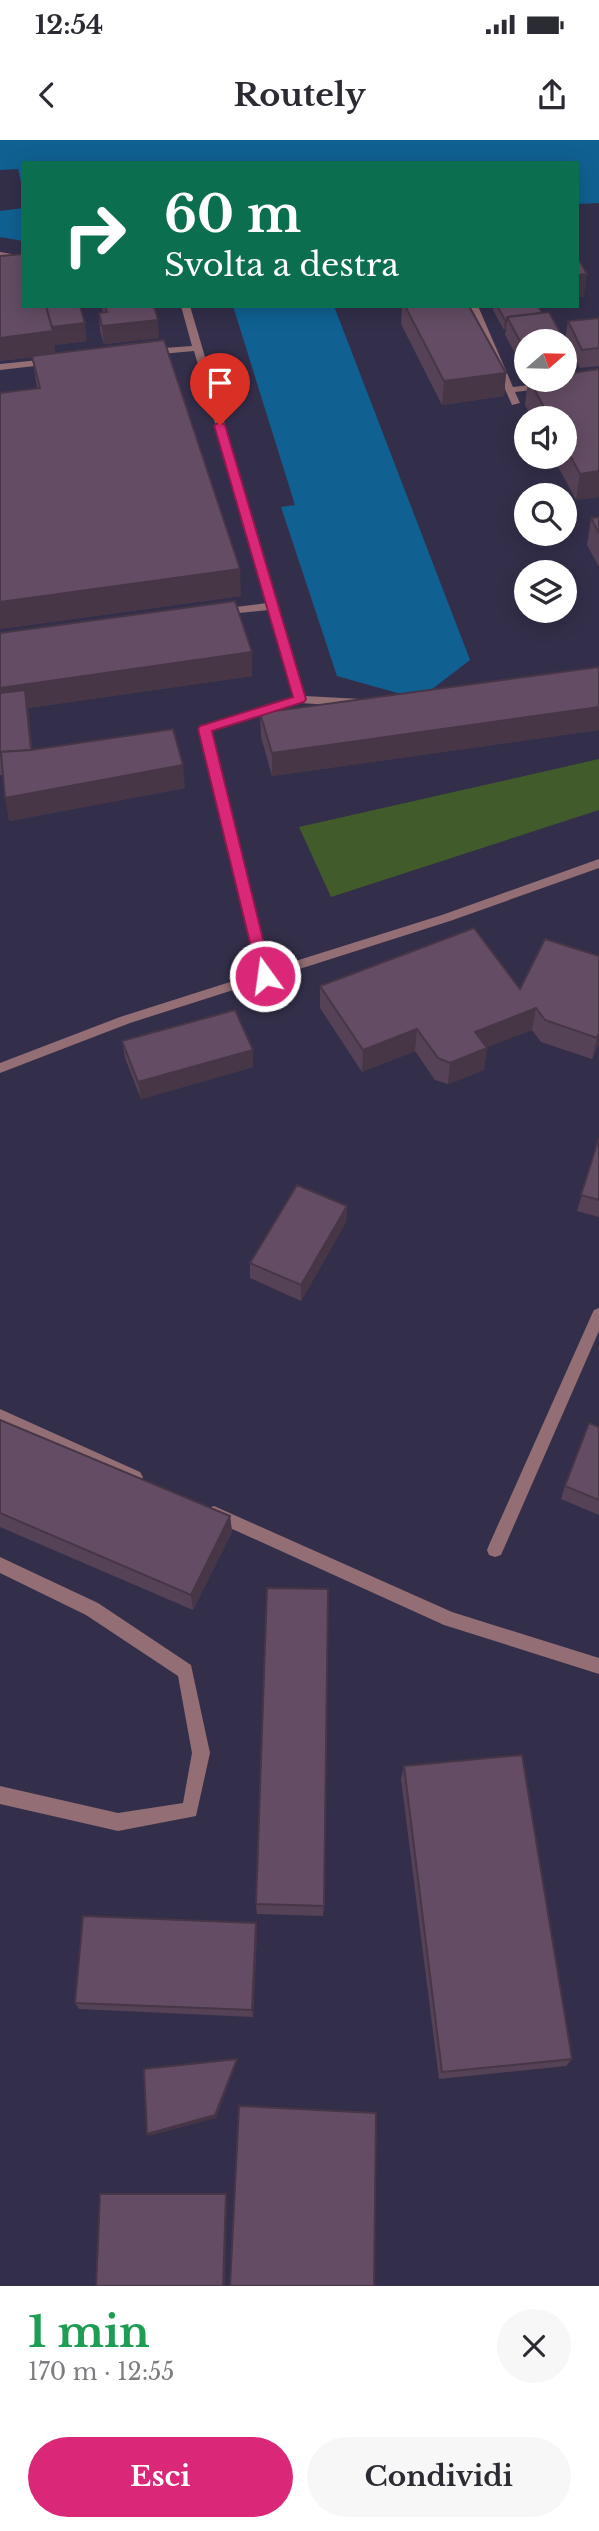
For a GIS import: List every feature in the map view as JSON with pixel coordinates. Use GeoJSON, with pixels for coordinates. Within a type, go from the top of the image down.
{"type":"FeatureCollection","features":[{"type":"Feature","properties":{"kind":"street"},"geometry":{"type":"LineString","coordinates":[[0,255],[21,259]]}},
{"type":"Feature","properties":{"kind":"street"},"geometry":{"type":"LineString","coordinates":[[186,308],[300,699]]}},
{"type":"Feature","properties":{"kind":"street"},"geometry":{"type":"LineString","coordinates":[[473,308],[515,403]]}},
{"type":"Feature","properties":{"kind":"street"},"geometry":{"type":"LineString","coordinates":[[144,353],[197,348]]}},
{"type":"Feature","properties":{"kind":"street"},"geometry":{"type":"LineString","coordinates":[[0,367],[66,361]]}},
{"type":"Feature","properties":{"kind":"street"},"geometry":{"type":"LineString","coordinates":[[509,390],[514,389]]}},
{"type":"Feature","properties":{"kind":"street"},"geometry":{"type":"LineString","coordinates":[[205,614],[273,606]]}},
{"type":"Feature","properties":{"kind":"street"},"geometry":{"type":"LineString","coordinates":[[265,976],[205,729],[300,699],[377,704]]}},
{"type":"Feature","properties":{"kind":"street"},"geometry":{"type":"LineString","coordinates":[[0,1068],[125,1020],[446,918],[599,863]]}},
{"type":"Feature","properties":{"kind":"street"},"geometry":{"type":"LineString","coordinates":[[495,1550],[599,1314]]}},
{"type":"Feature","properties":{"kind":"street"},"geometry":{"type":"LineString","coordinates":[[0,1416],[150,1484]]}},
{"type":"Feature","properties":{"kind":"street"},"geometry":{"type":"LineString","coordinates":[[200,1506],[450,1619],[599,1666]]}},
{"type":"Feature","properties":{"kind":"street"},"geometry":{"type":"LineString","coordinates":[[0,1566],[92,1609],[186,1671],[201,1753],[190,1810],[118,1822],[0,1795]]}},
{"type":"Feature","properties":{"kind":"green space"},"geometry":{"type":"Polygon","coordinates":[[[599,759],[599,810],[331,897],[299,827],[599,759]]]}},
{"type":"Feature","properties":{"kind":"water"},"geometry":{"type":"Polygon","coordinates":[[[0,140],[599,140],[599,203],[579,204],[579,161],[21,161],[21,182],[18,169],[0,170],[0,140]]]}},
{"type":"Feature","properties":{"kind":"water"},"geometry":{"type":"Polygon","coordinates":[[[21,208],[21,241],[0,237],[0,211],[21,208]]]}},
{"type":"Feature","properties":{"kind":"water"},"geometry":{"type":"Polygon","coordinates":[[[234,308],[335,308],[470,660],[419,699],[337,676],[281,507],[295,505],[234,308]]]}},
{"type":"Feature","properties":{"kind":"building"},"geometry":{"type":"Polygon","coordinates":[[[21,254],[21,308],[47,308],[53,331],[0,338],[0,256],[21,254]]]}},
{"type":"Feature","properties":{"kind":"building"},"geometry":{"type":"Polygon","coordinates":[[[579,260],[587,274],[579,275],[579,260]]]}},
{"type":"Feature","properties":{"kind":"building"},"geometry":{"type":"Polygon","coordinates":[[[47,308],[81,308],[85,323],[52,327],[47,308]]]}},
{"type":"Feature","properties":{"kind":"building"},"geometry":{"type":"Polygon","coordinates":[[[106,308],[155,308],[158,320],[102,326],[99,313],[107,312],[106,308]]]}},
{"type":"Feature","properties":{"kind":"building"},"geometry":{"type":"Polygon","coordinates":[[[406,308],[470,308],[506,373],[444,381],[406,308]]]}},
{"type":"Feature","properties":{"kind":"building"},"geometry":{"type":"Polygon","coordinates":[[[498,308],[539,308],[542,313],[507,317],[505,320],[498,308]]]}},
{"type":"Feature","properties":{"kind":"building"},"geometry":{"type":"Polygon","coordinates":[[[549,312],[558,329],[514,330],[507,317],[549,312]]]}},
{"type":"Feature","properties":{"kind":"building"},"geometry":{"type":"Polygon","coordinates":[[[599,318],[599,348],[582,350],[578,342],[578,329],[572,329],[568,321],[599,318]]]}},
{"type":"Feature","properties":{"kind":"building"},"geometry":{"type":"Polygon","coordinates":[[[164,340],[240,569],[0,602],[0,393],[40,388],[32,356],[164,340]]]}},
{"type":"Feature","properties":{"kind":"building"},"geometry":{"type":"Polygon","coordinates":[[[599,369],[599,471],[580,474],[577,468],[577,406],[543,406],[536,392],[578,392],[578,372],[599,369]]]}},
{"type":"Feature","properties":{"kind":"building"},"geometry":{"type":"Polygon","coordinates":[[[599,517],[599,533],[591,518],[599,517]]]}},
{"type":"Feature","properties":{"kind":"building"},"geometry":{"type":"Polygon","coordinates":[[[235,601],[252,652],[0,688],[0,633],[235,601]]]}},
{"type":"Feature","properties":{"kind":"building"},"geometry":{"type":"Polygon","coordinates":[[[599,667],[599,707],[272,753],[260,713],[599,667]]]}},
{"type":"Feature","properties":{"kind":"building"},"geometry":{"type":"Polygon","coordinates":[[[25,690],[31,750],[1,752],[0,757],[0,693],[25,690]]]}},
{"type":"Feature","properties":{"kind":"building"},"geometry":{"type":"Polygon","coordinates":[[[173,729],[183,765],[5,798],[1,752],[173,729]]]}},
{"type":"Feature","properties":{"kind":"building"},"geometry":{"type":"Polygon","coordinates":[[[474,928],[520,989],[545,939],[599,956],[597,1038],[545,1020],[536,1008],[475,1032],[487,1048],[450,1063],[438,1058],[417,1029],[363,1050],[320,986],[474,928]]]}},
{"type":"Feature","properties":{"kind":"building"},"geometry":{"type":"Polygon","coordinates":[[[235,1010],[253,1050],[138,1082],[122,1041],[235,1010]]]}},
{"type":"Feature","properties":{"kind":"building"},"geometry":{"type":"Polygon","coordinates":[[[599,1138],[599,1200],[581,1195],[599,1138]]]}},
{"type":"Feature","properties":{"kind":"building"},"geometry":{"type":"Polygon","coordinates":[[[297,1185],[347,1206],[301,1285],[250,1263],[297,1185]]]}},
{"type":"Feature","properties":{"kind":"building"},"geometry":{"type":"Polygon","coordinates":[[[0,1420],[230,1516],[191,1595],[0,1513],[0,1420]]]}},
{"type":"Feature","properties":{"kind":"building"},"geometry":{"type":"Polygon","coordinates":[[[589,1423],[599,1427],[599,1500],[565,1486],[589,1423]]]}},
{"type":"Feature","properties":{"kind":"building"},"geometry":{"type":"Polygon","coordinates":[[[267,1588],[328,1589],[324,1906],[256,1904],[267,1588]]]}},
{"type":"Feature","properties":{"kind":"building"},"geometry":{"type":"Polygon","coordinates":[[[522,1755],[572,2059],[442,2072],[404,1766],[522,1755]]]}},
{"type":"Feature","properties":{"kind":"building"},"geometry":{"type":"Polygon","coordinates":[[[83,1916],[256,1923],[252,2010],[75,2003],[83,1916]]]}},
{"type":"Feature","properties":{"kind":"building"},"geometry":{"type":"Polygon","coordinates":[[[237,2059],[215,2115],[147,2134],[144,2069],[237,2059]]]}},
{"type":"Feature","properties":{"kind":"building"},"geometry":{"type":"Polygon","coordinates":[[[239,2106],[376,2113],[374,2286],[230,2286],[239,2106]]]}},
{"type":"Feature","properties":{"kind":"building"},"geometry":{"type":"Polygon","coordinates":[[[100,2194],[226,2194],[223,2286],[96,2286],[100,2194]]]}},
{"type":"Feature","properties":{"kind":"route"},"geometry":{"type":"LineString","coordinates":[[220,425],[300,699],[205,729],[265,976]]}}]}
